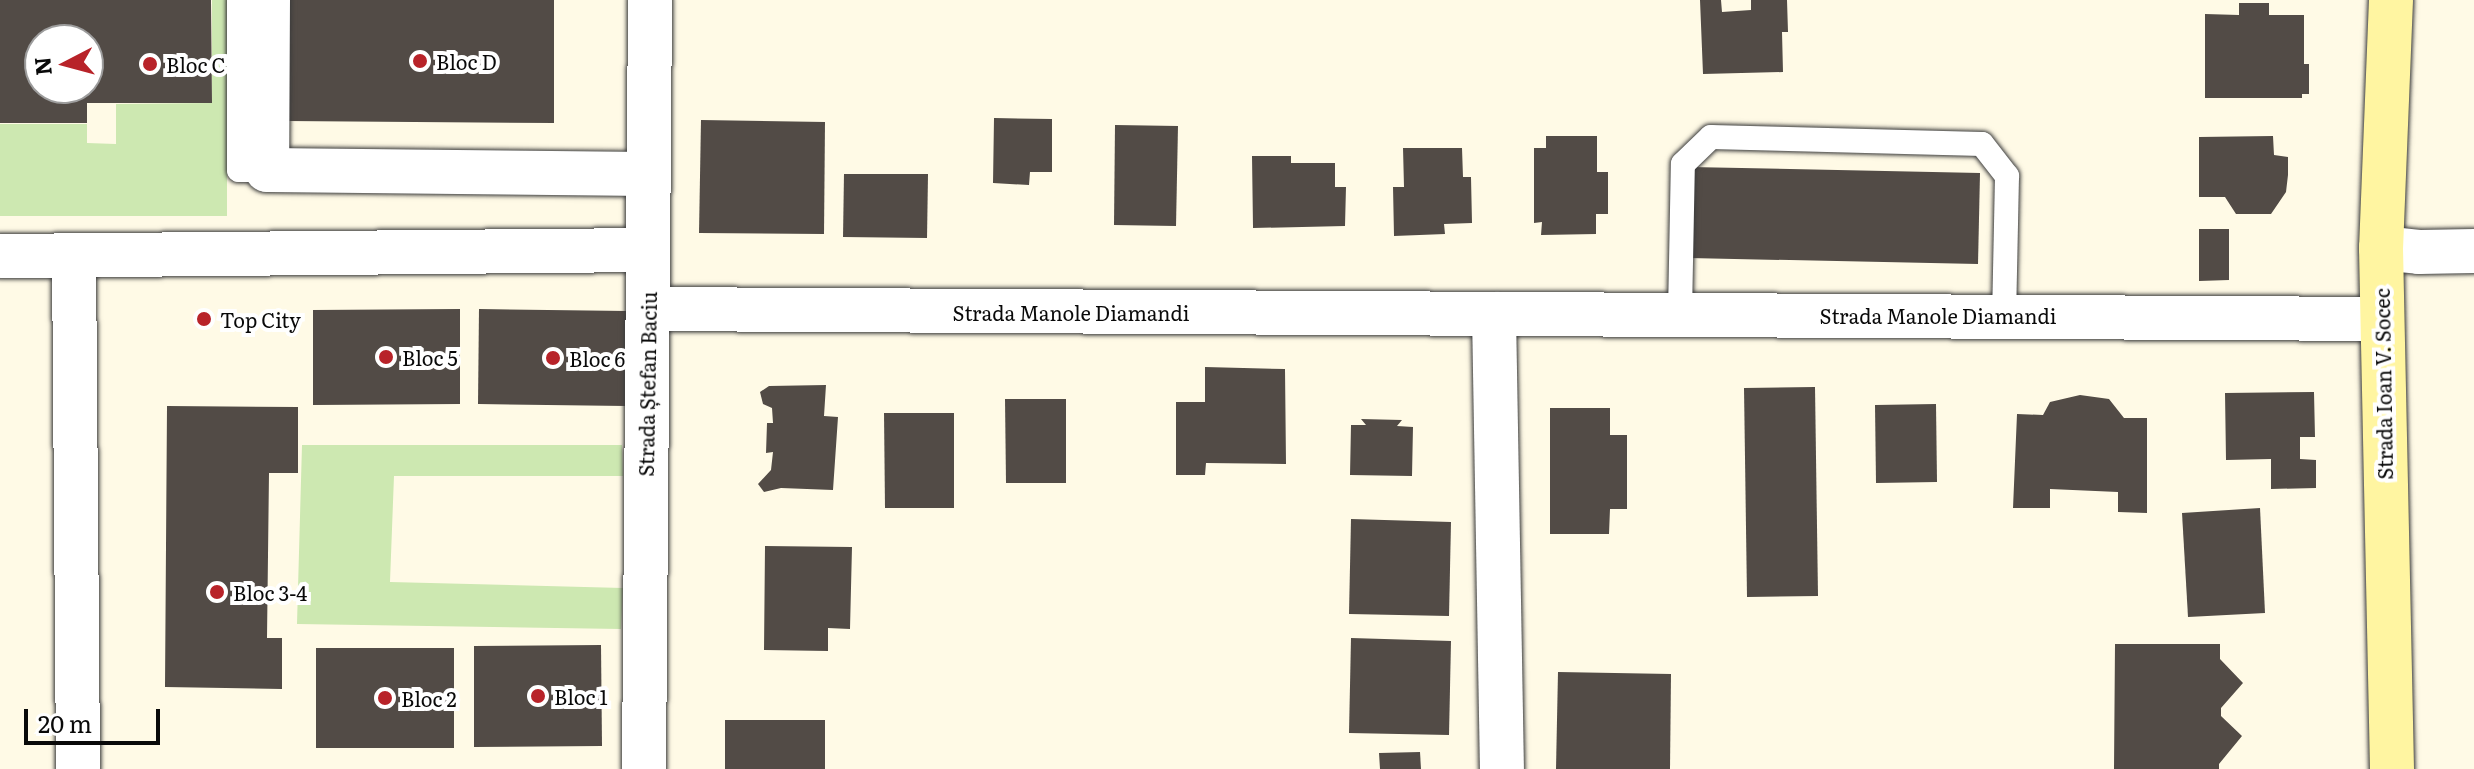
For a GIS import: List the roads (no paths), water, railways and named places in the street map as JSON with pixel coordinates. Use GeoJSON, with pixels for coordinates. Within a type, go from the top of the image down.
{"type":"FeatureCollection","features":[{"type":"Feature","properties":{"kind":"street"},"geometry":{"type":"LineString","coordinates":[[268,0],[267,170],[648,174]]}},
{"type":"Feature","properties":{"kind":"street","name":"Strada Ștefan Baciu"},"geometry":{"type":"LineString","coordinates":[[644,769],[650,0]]}},
{"type":"Feature","properties":{"kind":"street","name":"Strada Ioan V. Socec"},"geometry":{"type":"LineString","coordinates":[[2391,0],[2381,319],[2392,769]]}},
{"type":"Feature","properties":{"kind":"street"},"geometry":{"type":"LineString","coordinates":[[2381,248],[2419,252],[2474,251]]}},
{"type":"Feature","properties":{"kind":"street"},"geometry":{"type":"LineString","coordinates":[[0,256],[648,250]]}},
{"type":"Feature","properties":{"kind":"street"},"geometry":{"type":"LineString","coordinates":[[74,255],[78,769]]}},
{"type":"Feature","properties":{"kind":"street","name":"Strada Manole Diamandi"},"geometry":{"type":"LineString","coordinates":[[648,309],[2381,319]]}},
{"type":"Feature","properties":{"kind":"street"},"geometry":{"type":"LineString","coordinates":[[1494,314],[1502,769]]}},
{"type":"Feature","properties":{"kind":"lane"},"geometry":{"type":"LineString","coordinates":[[239,0],[239,170],[267,170]]}},
{"type":"Feature","properties":{"kind":"lane"},"geometry":{"type":"LineString","coordinates":[[1680,314],[1683,164],[1711,137],[1982,144],[2007,176],[2004,316]]}},
{"type":"Feature","properties":{"kind":"place","name":"Bloc D"},"geometry":{"type":"Point","coordinates":[420,61]}},
{"type":"Feature","properties":{"kind":"place","name":"Bloc C"},"geometry":{"type":"Point","coordinates":[150,64]}},
{"type":"Feature","properties":{"kind":"place","name":"Top City"},"geometry":{"type":"Point","coordinates":[204,319]}},
{"type":"Feature","properties":{"kind":"place","name":"Bloc 5"},"geometry":{"type":"Point","coordinates":[386,357]}},
{"type":"Feature","properties":{"kind":"place","name":"Bloc 6"},"geometry":{"type":"Point","coordinates":[553,358]}},
{"type":"Feature","properties":{"kind":"place","name":"Bloc 3-4"},"geometry":{"type":"Point","coordinates":[217,592]}},
{"type":"Feature","properties":{"kind":"place","name":"Bloc 1"},"geometry":{"type":"Point","coordinates":[538,696]}},
{"type":"Feature","properties":{"kind":"place","name":"Bloc 2"},"geometry":{"type":"Point","coordinates":[385,698]}}]}
